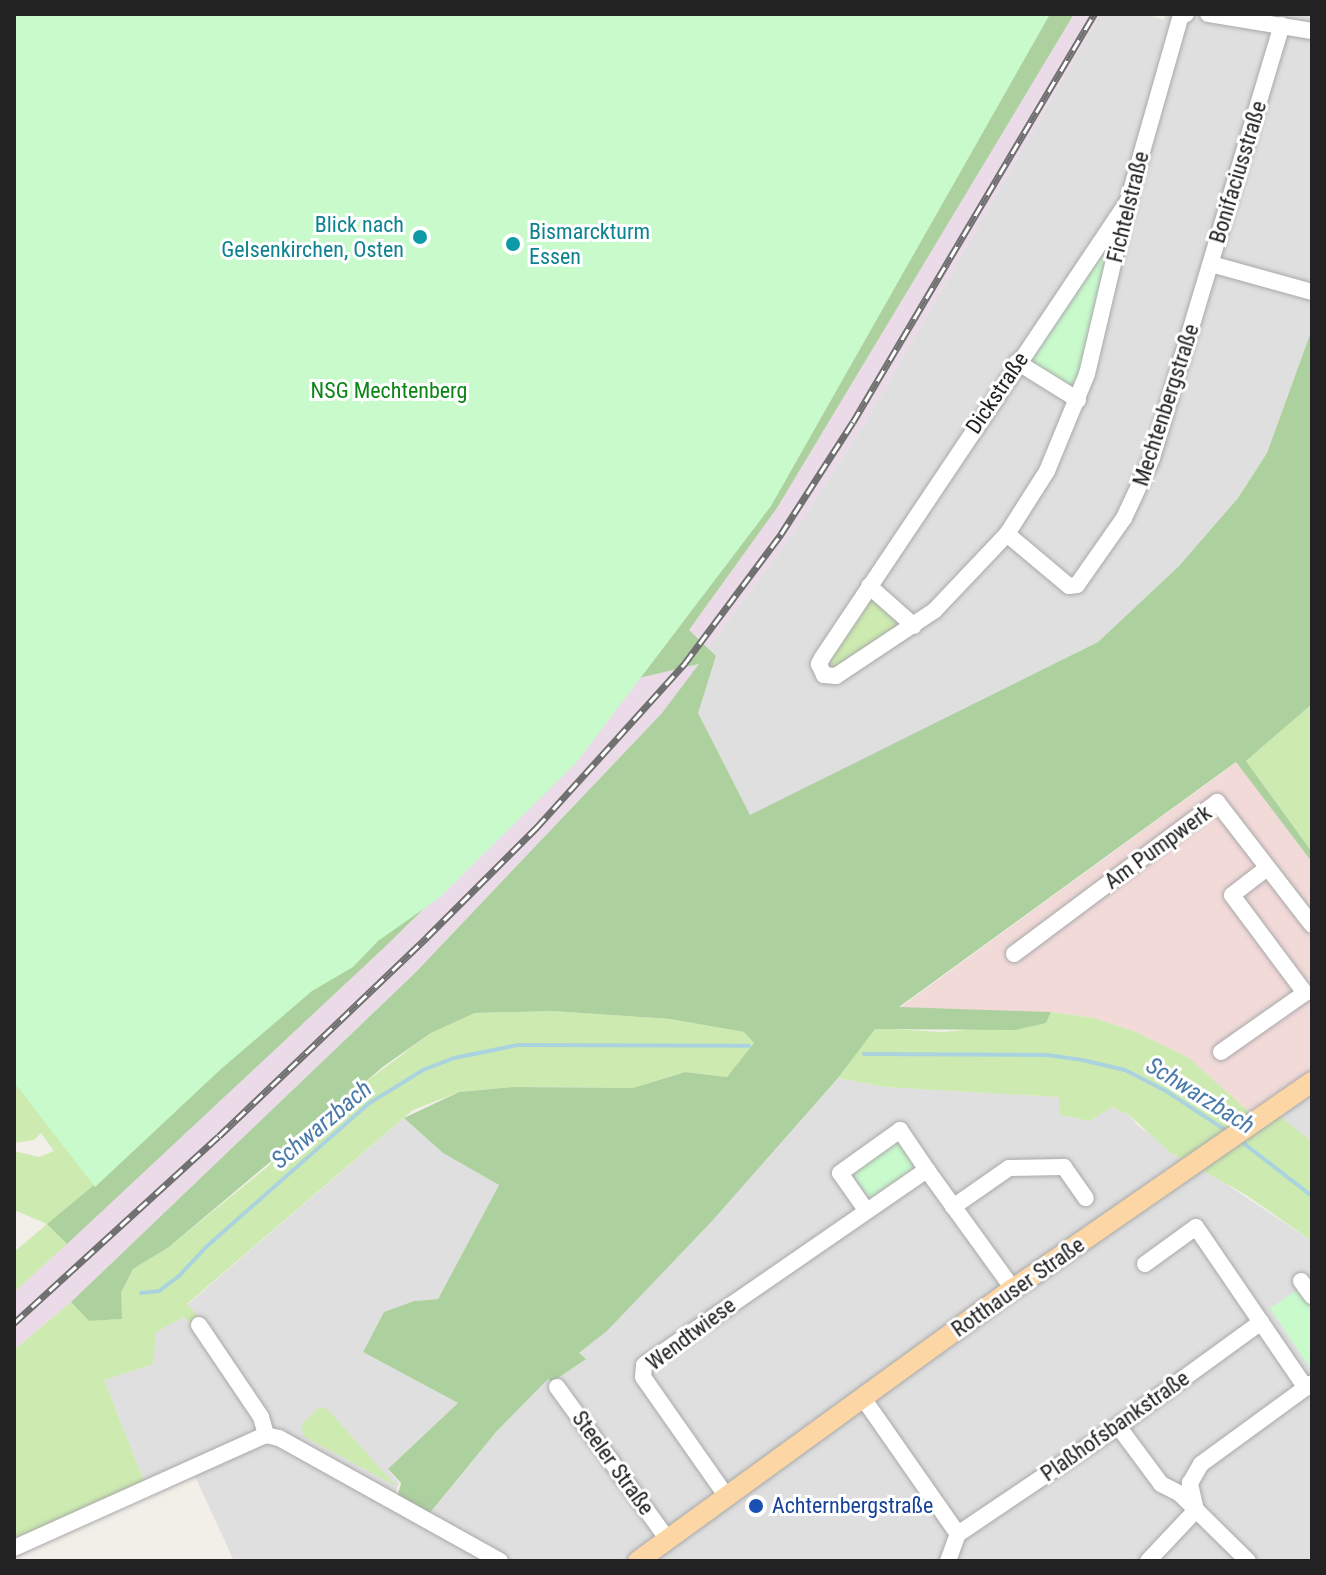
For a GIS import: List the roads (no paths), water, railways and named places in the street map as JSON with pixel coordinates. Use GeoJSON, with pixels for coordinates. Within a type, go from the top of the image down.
{"type":"FeatureCollection","features":[{"type":"Feature","properties":{"kind":"main road","name":"Rotthauser Straße"},"geometry":{"type":"LineString","coordinates":[[727,1497],[1013,1289],[1312,1082]]}},
{"type":"Feature","properties":{"kind":"main road"},"geometry":{"type":"LineString","coordinates":[[638,1561],[727,1497]]}},
{"type":"Feature","properties":{"kind":"street"},"geometry":{"type":"LineString","coordinates":[[1208,14],[1312,31]]}},
{"type":"Feature","properties":{"kind":"street","name":"Fichtelstraße"},"geometry":{"type":"LineString","coordinates":[[824,675],[836,676],[914,626],[965,582],[1007,534],[1047,471],[1078,400],[1099,328],[1128,201],[1184,15]]}},
{"type":"Feature","properties":{"kind":"street","name":"Bonifaciusstraße"},"geometry":{"type":"LineString","coordinates":[[1282,25],[1211,264],[1312,292]]}},
{"type":"Feature","properties":{"kind":"street","name":"Dickstraße"},"geometry":{"type":"LineString","coordinates":[[824,675],[819,664],[822,658],[1017,362],[1128,201]]}},
{"type":"Feature","properties":{"kind":"street","name":"Mechtenbergstraße"},"geometry":{"type":"LineString","coordinates":[[1007,534],[1069,586],[1077,585],[1089,570],[1124,518],[1152,458],[1211,264]]}},
{"type":"Feature","properties":{"kind":"street"},"geometry":{"type":"LineString","coordinates":[[1017,362],[1078,400]]}},
{"type":"Feature","properties":{"kind":"street"},"geometry":{"type":"LineString","coordinates":[[869,586],[914,626]]}},
{"type":"Feature","properties":{"kind":"street","name":"Am Pumpwerk"},"geometry":{"type":"LineString","coordinates":[[1014,954],[1217,802],[1312,925]]}},
{"type":"Feature","properties":{"kind":"street"},"geometry":{"type":"LineString","coordinates":[[1221,1052],[1305,993],[1232,895],[1267,868]]}},
{"type":"Feature","properties":{"kind":"street"},"geometry":{"type":"LineString","coordinates":[[866,1210],[840,1173],[900,1130],[1013,1289]]}},
{"type":"Feature","properties":{"kind":"street"},"geometry":{"type":"LineString","coordinates":[[953,1207],[1009,1168],[1064,1167],[1086,1198]]}},
{"type":"Feature","properties":{"kind":"street","name":"Wendtwiese"},"geometry":{"type":"LineString","coordinates":[[727,1497],[643,1377],[644,1365],[927,1170]]}},
{"type":"Feature","properties":{"kind":"street"},"geometry":{"type":"LineString","coordinates":[[1145,1264],[1196,1227],[1309,1386],[1201,1464],[1190,1483],[1196,1510]]}},
{"type":"Feature","properties":{"kind":"street"},"geometry":{"type":"LineString","coordinates":[[1301,1281],[1312,1296]]}},
{"type":"Feature","properties":{"kind":"street","name":"Plaßhofsbankstraße"},"geometry":{"type":"LineString","coordinates":[[958,1534],[1118,1426],[1261,1322]]}},
{"type":"Feature","properties":{"kind":"street"},"geometry":{"type":"LineString","coordinates":[[199,1325],[261,1417],[266,1435]]}},
{"type":"Feature","properties":{"kind":"street","name":"Steeler Straße"},"geometry":{"type":"LineString","coordinates":[[557,1387],[668,1540]]}},
{"type":"Feature","properties":{"kind":"street"},"geometry":{"type":"LineString","coordinates":[[863,1398],[958,1534],[948,1561]]}},
{"type":"Feature","properties":{"kind":"street"},"geometry":{"type":"LineString","coordinates":[[1118,1426],[1161,1484],[1179,1493],[1248,1561]]}},
{"type":"Feature","properties":{"kind":"street"},"geometry":{"type":"LineString","coordinates":[[14,1548],[266,1435],[279,1438],[500,1561]]}},
{"type":"Feature","properties":{"kind":"street"},"geometry":{"type":"LineString","coordinates":[[1148,1561],[1196,1510]]}},
{"type":"Feature","properties":{"kind":"waterway","name":"Schwarzbach"},"geometry":{"type":"LineString","coordinates":[[141,1293],[159,1291],[180,1275],[206,1247],[368,1104],[423,1070],[454,1058],[518,1045],[749,1046]]}},
{"type":"Feature","properties":{"kind":"waterway","name":"Schwarzbach"},"geometry":{"type":"LineString","coordinates":[[864,1054],[1047,1055],[1082,1060],[1125,1070],[1166,1091],[1227,1131]]}},
{"type":"Feature","properties":{"kind":"waterway","name":"Schwarzbach"},"geometry":{"type":"LineString","coordinates":[[1238,1139],[1312,1196]]}},
{"type":"Feature","properties":{"kind":"railway"},"geometry":{"type":"LineString","coordinates":[[14,1323],[219,1136],[427,937],[537,827],[685,663],[781,534],[853,422],[1094,14]]}},
{"type":"Feature","properties":{"kind":"place","name":"Blick nach Gelsenkirchen, Osten"},"geometry":{"type":"Point","coordinates":[420,237]}},
{"type":"Feature","properties":{"kind":"place","name":"Bismarckturm Essen"},"geometry":{"type":"Point","coordinates":[513,244]}},
{"type":"Feature","properties":{"kind":"place","name":"Achternbergstraße"},"geometry":{"type":"Point","coordinates":[756,1506]}},
{"type":"Feature","properties":{"kind":"park label","name":"NSG Mechtenberg"},"geometry":{"type":"Point","coordinates":[389,391]}}]}
